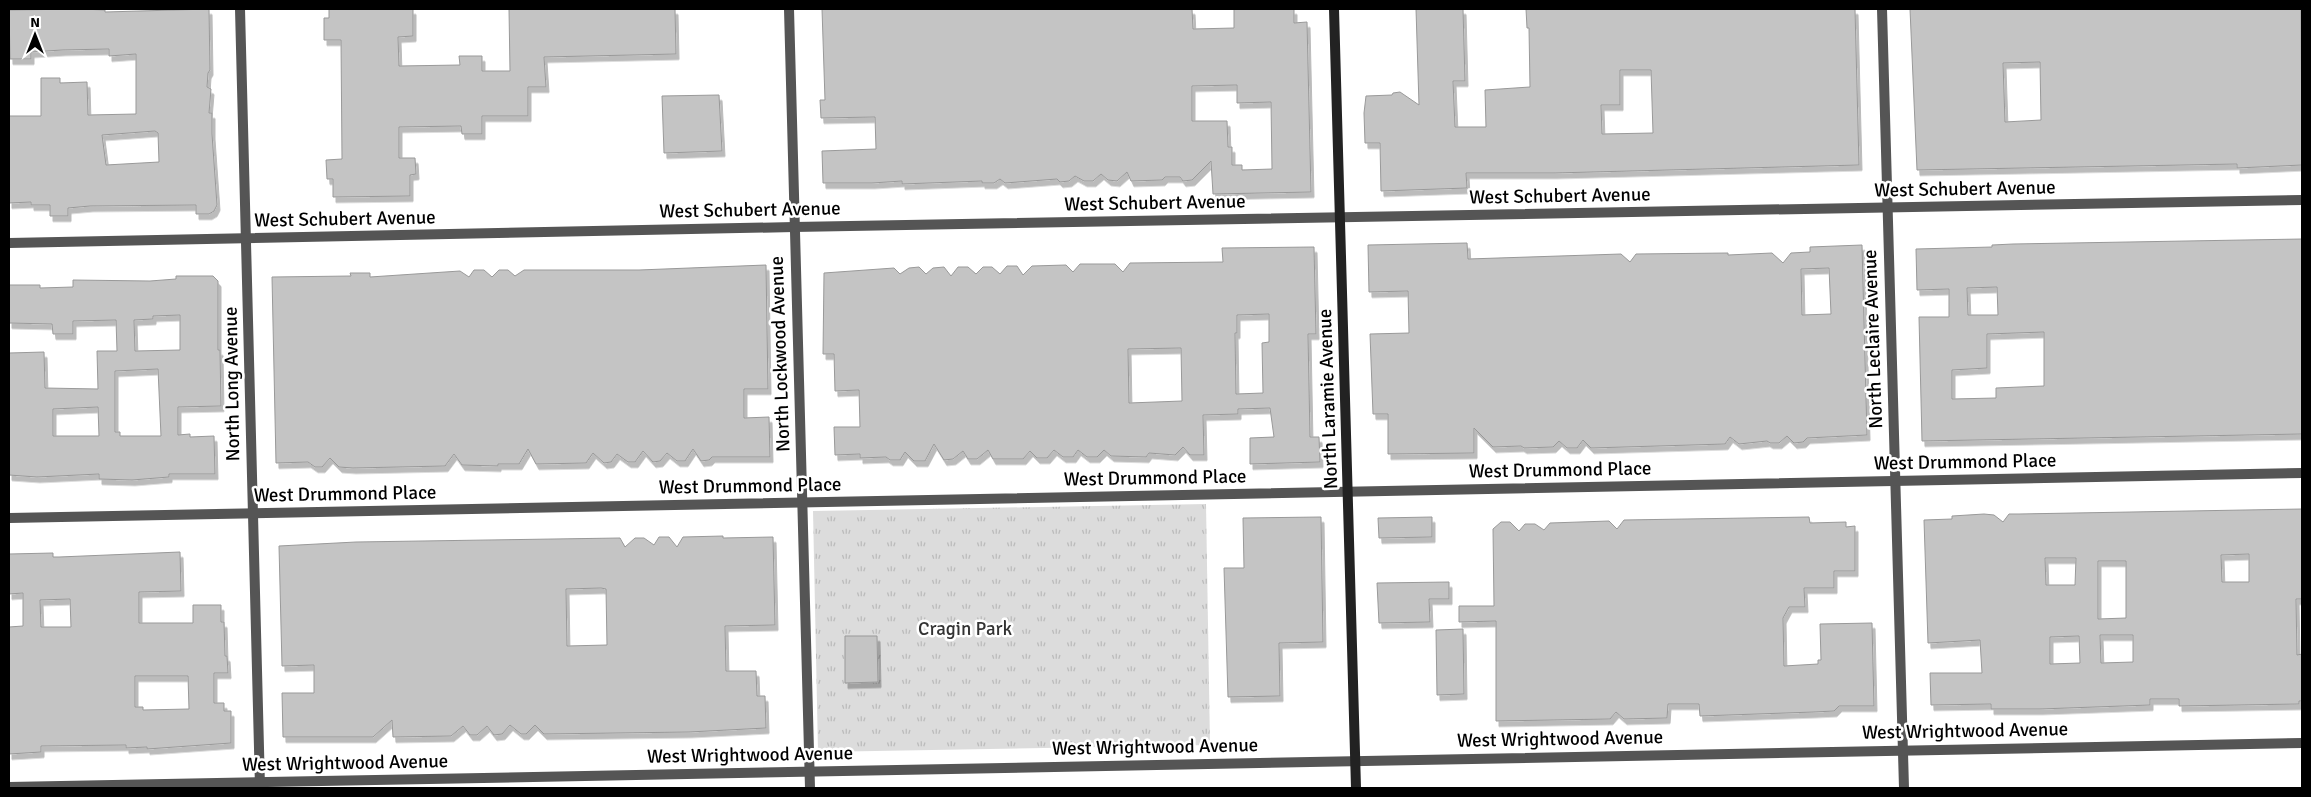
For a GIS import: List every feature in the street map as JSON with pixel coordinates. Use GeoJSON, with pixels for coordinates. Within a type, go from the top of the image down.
{"type":"FeatureCollection","features":[{"type":"Feature","properties":{"kind":"street","name":"North Long Avenue"},"geometry":{"type":"LineString","coordinates":[[240,9],[260,785]]}},
{"type":"Feature","properties":{"kind":"street","name":"North Lockwood Avenue"},"geometry":{"type":"LineString","coordinates":[[789,9],[810,788]]}},
{"type":"Feature","properties":{"kind":"street","name":"North Laramie Avenue"},"geometry":{"type":"LineString","coordinates":[[1334,9],[1356,788]]}},
{"type":"Feature","properties":{"kind":"street","name":"North Leclaire Avenue"},"geometry":{"type":"LineString","coordinates":[[1882,9],[1904,788]]}},
{"type":"Feature","properties":{"kind":"street","name":"West Schubert Avenue"},"geometry":{"type":"LineString","coordinates":[[9,243],[2302,200]]}},
{"type":"Feature","properties":{"kind":"street","name":"West Drummond Place"},"geometry":{"type":"LineString","coordinates":[[9,518],[2302,472]]}},
{"type":"Feature","properties":{"kind":"street","name":"West Wrightwood Avenue"},"geometry":{"type":"LineString","coordinates":[[9,787],[260,785],[809,771],[2302,743]]}},
{"type":"Feature","properties":{"kind":"green space","name":"Cragin Park"},"geometry":{"type":"Polygon","coordinates":[[[1206,504],[1210,745],[818,752],[813,511],[1206,504]]]}},
{"type":"Feature","properties":{"kind":"building"},"geometry":{"type":"Polygon","coordinates":[[[81,9],[105,10],[105,12],[209,9],[210,70],[207,87],[211,89],[209,113],[212,113],[217,205],[214,211],[209,214],[196,214],[196,205],[90,206],[68,208],[68,216],[50,216],[50,205],[31,205],[31,202],[9,203],[9,116],[41,116],[41,78],[60,78],[60,83],[87,82],[88,115],[136,114],[136,54],[109,56],[109,49],[62,50],[31,52],[31,59],[10,59],[9,10],[81,9]],[[155,131],[102,135],[106,165],[159,162],[158,133],[155,131]]]}},
{"type":"Feature","properties":{"kind":"building"},"geometry":{"type":"Polygon","coordinates":[[[329,9],[413,9],[413,36],[398,37],[399,66],[460,65],[459,56],[482,56],[482,71],[510,71],[509,9],[675,9],[676,54],[544,57],[546,87],[528,87],[528,116],[482,116],[482,134],[462,134],[461,126],[399,127],[399,158],[415,158],[416,174],[410,175],[410,196],[333,197],[333,179],[327,179],[326,160],[342,159],[341,40],[324,40],[324,18],[329,18],[329,9]]]}},
{"type":"Feature","properties":{"kind":"building"},"geometry":{"type":"Polygon","coordinates":[[[822,9],[1192,9],[1193,29],[1234,28],[1234,9],[1294,9],[1294,23],[1307,22],[1311,192],[1213,194],[1211,161],[1192,180],[1183,181],[1180,177],[1165,177],[1162,180],[1131,181],[1127,172],[1117,181],[1108,180],[1101,174],[1093,181],[1084,181],[1075,176],[1069,181],[1060,182],[1057,179],[1005,183],[1000,179],[994,183],[982,183],[982,181],[902,184],[902,181],[823,183],[822,151],[876,149],[875,117],[821,118],[820,100],[825,100],[822,9]],[[1237,85],[1192,86],[1192,121],[1227,121],[1228,147],[1232,147],[1232,165],[1242,165],[1242,170],[1272,169],[1271,102],[1237,103],[1237,85]]]}},
{"type":"Feature","properties":{"kind":"building"},"geometry":{"type":"Polygon","coordinates":[[[1416,9],[1463,9],[1465,81],[1453,81],[1455,127],[1486,127],[1485,90],[1530,87],[1529,28],[1527,28],[1526,9],[1855,9],[1859,165],[1554,173],[1466,173],[1467,188],[1381,191],[1380,143],[1365,143],[1364,113],[1366,96],[1392,95],[1393,93],[1400,92],[1419,105],[1416,9]],[[1620,70],[1620,105],[1601,105],[1602,134],[1653,133],[1651,70],[1620,70]]]}},
{"type":"Feature","properties":{"kind":"building"},"geometry":{"type":"Polygon","coordinates":[[[1910,9],[2301,9],[2302,165],[2237,168],[2237,164],[1917,170],[1910,9]],[[2040,62],[2003,63],[2005,122],[2041,120],[2040,62]]]}},
{"type":"Feature","properties":{"kind":"building"},"geometry":{"type":"Polygon","coordinates":[[[719,95],[722,151],[664,153],[662,96],[719,95]]]}},
{"type":"Feature","properties":{"kind":"building"},"geometry":{"type":"Polygon","coordinates":[[[2302,239],[2302,434],[1922,441],[1919,317],[1949,317],[1949,289],[1917,290],[1916,249],[1992,247],[1992,245],[2302,239]],[[1997,287],[1967,288],[1968,315],[1998,315],[1997,287]],[[2044,332],[1987,334],[1987,368],[1952,370],[1952,399],[1996,398],[1996,388],[2044,386],[2044,332]]]}},
{"type":"Feature","properties":{"kind":"building"},"geometry":{"type":"Polygon","coordinates":[[[1467,243],[1468,259],[1621,254],[1630,262],[1636,254],[1728,253],[1728,255],[1772,253],[1783,263],[1791,253],[1810,252],[1810,247],[1862,245],[1867,435],[1807,438],[1803,442],[1794,443],[1787,436],[1779,443],[1767,441],[1739,444],[1730,437],[1725,444],[1591,448],[1583,440],[1577,448],[1567,448],[1559,441],[1553,447],[1524,448],[1521,446],[1493,447],[1474,428],[1474,453],[1388,454],[1388,414],[1373,414],[1370,334],[1409,333],[1408,291],[1369,292],[1368,245],[1467,243]],[[1829,268],[1801,269],[1802,315],[1831,314],[1829,268]]]}},
{"type":"Feature","properties":{"kind":"building"},"geometry":{"type":"Polygon","coordinates":[[[1314,247],[1316,334],[1308,334],[1310,437],[1319,437],[1320,462],[1250,464],[1250,438],[1274,437],[1270,408],[1238,409],[1238,414],[1203,415],[1204,455],[1190,455],[1183,447],[1175,455],[1149,453],[1146,457],[1111,456],[1104,450],[1097,457],[1087,457],[1078,450],[1073,457],[1063,457],[1054,450],[1047,458],[1037,458],[1030,451],[1023,459],[993,459],[988,450],[977,459],[968,459],[963,451],[953,459],[944,460],[934,444],[925,461],[914,461],[905,452],[900,460],[890,460],[886,457],[860,458],[860,454],[835,455],[834,427],[860,427],[859,390],[835,391],[834,354],[823,354],[824,273],[894,268],[900,274],[909,268],[919,267],[926,274],[933,268],[944,267],[951,276],[958,267],[968,267],[976,274],[983,267],[992,267],[1000,274],[1007,266],[1017,266],[1023,275],[1032,266],[1066,265],[1073,272],[1080,264],[1115,264],[1123,272],[1130,263],[1223,262],[1222,248],[1314,247]],[[1269,314],[1237,315],[1237,333],[1235,333],[1236,394],[1263,393],[1262,343],[1269,342],[1269,314]],[[1181,348],[1128,349],[1129,403],[1182,401],[1181,348]]]}},
{"type":"Feature","properties":{"kind":"building"},"geometry":{"type":"Polygon","coordinates":[[[766,265],[768,389],[744,389],[744,418],[769,417],[770,457],[712,457],[709,460],[701,461],[693,449],[685,461],[677,461],[667,453],[660,461],[653,462],[643,451],[635,462],[628,462],[617,454],[611,462],[604,463],[593,453],[586,463],[536,464],[528,449],[519,464],[498,464],[498,466],[462,465],[454,454],[445,466],[353,468],[339,467],[330,458],[322,467],[315,467],[308,462],[276,463],[272,277],[351,276],[350,273],[370,273],[370,277],[460,271],[469,277],[474,270],[484,270],[492,277],[499,270],[508,270],[515,276],[524,270],[639,270],[766,265]]]}},
{"type":"Feature","properties":{"kind":"building"},"geometry":{"type":"Polygon","coordinates":[[[176,276],[213,276],[218,281],[218,350],[220,350],[221,406],[178,407],[178,435],[190,434],[190,437],[214,436],[215,474],[169,474],[169,477],[132,480],[99,479],[99,474],[37,477],[9,475],[9,353],[44,352],[45,388],[98,389],[97,351],[117,351],[116,320],[73,321],[73,334],[53,334],[52,324],[9,323],[9,285],[40,285],[40,288],[73,287],[73,280],[150,281],[176,279],[176,276]],[[180,315],[153,316],[153,319],[134,320],[135,351],[180,350],[180,315]],[[158,369],[115,371],[115,432],[120,432],[120,436],[161,436],[158,369]],[[98,407],[53,409],[53,436],[99,436],[98,407]]]}},
{"type":"Feature","properties":{"kind":"building"},"geometry":{"type":"Polygon","coordinates":[[[2302,509],[2302,599],[2296,599],[2297,655],[2302,654],[2302,701],[2299,701],[2299,704],[2179,706],[2179,699],[2150,699],[2150,705],[2040,709],[1991,709],[1991,704],[1931,705],[1930,673],[1982,673],[1980,640],[1928,643],[1924,520],[1952,519],[1952,516],[1984,514],[1994,515],[2003,522],[2009,514],[2302,509]],[[2249,554],[2221,555],[2222,582],[2249,582],[2249,554]],[[2045,558],[2046,585],[2075,585],[2076,558],[2045,558]],[[2098,561],[2098,619],[2126,618],[2126,561],[2098,561]],[[2100,635],[2101,663],[2133,662],[2133,635],[2100,635]],[[2079,636],[2050,637],[2050,664],[2080,663],[2079,636]]]}},
{"type":"Feature","properties":{"kind":"building"},"geometry":{"type":"Polygon","coordinates":[[[1321,517],[1323,642],[1279,643],[1280,696],[1228,697],[1224,568],[1244,568],[1243,518],[1321,517]]]}},
{"type":"Feature","properties":{"kind":"building"},"geometry":{"type":"Polygon","coordinates":[[[1432,517],[1432,537],[1379,538],[1378,518],[1432,517]]]}},
{"type":"Feature","properties":{"kind":"building"},"geometry":{"type":"Polygon","coordinates":[[[1809,517],[1810,523],[1846,522],[1846,527],[1855,526],[1855,571],[1834,571],[1834,588],[1804,588],[1805,607],[1789,607],[1783,618],[1784,666],[1818,664],[1818,660],[1821,660],[1820,624],[1872,623],[1874,706],[1839,706],[1834,711],[1700,716],[1699,704],[1668,704],[1667,718],[1624,719],[1616,712],[1610,719],[1496,721],[1496,621],[1459,622],[1459,606],[1494,606],[1493,529],[1501,522],[1510,522],[1519,531],[1525,524],[1535,524],[1544,530],[1550,523],[1609,521],[1617,529],[1624,520],[1809,517]]]}},
{"type":"Feature","properties":{"kind":"building"},"geometry":{"type":"Polygon","coordinates":[[[659,537],[669,537],[677,547],[683,537],[773,537],[775,625],[725,626],[726,671],[756,671],[757,696],[765,696],[766,728],[689,732],[544,734],[535,725],[526,734],[521,734],[510,725],[502,734],[494,735],[487,726],[477,735],[470,735],[463,726],[451,736],[393,737],[392,720],[373,737],[283,737],[282,693],[314,693],[314,665],[282,666],[279,546],[356,542],[620,538],[625,547],[635,538],[644,538],[654,545],[659,537]],[[566,589],[567,646],[607,645],[606,589],[566,589]]]}},
{"type":"Feature","properties":{"kind":"building"},"geometry":{"type":"Polygon","coordinates":[[[180,552],[181,591],[139,592],[139,623],[193,623],[193,605],[221,605],[221,622],[224,622],[225,656],[227,656],[228,673],[214,673],[214,703],[224,703],[224,711],[231,711],[231,743],[147,749],[147,747],[126,748],[126,745],[41,746],[41,752],[9,754],[9,627],[23,626],[23,593],[9,594],[9,554],[53,553],[53,557],[180,552]],[[70,599],[40,600],[41,627],[71,627],[70,599]],[[135,676],[135,707],[143,707],[143,710],[189,709],[188,676],[135,676]]]}},
{"type":"Feature","properties":{"kind":"building"},"geometry":{"type":"Polygon","coordinates":[[[1449,582],[1449,599],[1429,599],[1430,622],[1379,623],[1377,583],[1449,582]]]}},
{"type":"Feature","properties":{"kind":"building"},"geometry":{"type":"Polygon","coordinates":[[[1463,629],[1464,694],[1437,695],[1436,630],[1463,629]]]}},
{"type":"Feature","properties":{"kind":"building"},"geometry":{"type":"Polygon","coordinates":[[[845,636],[877,636],[878,682],[845,683],[845,636]]]}}]}
